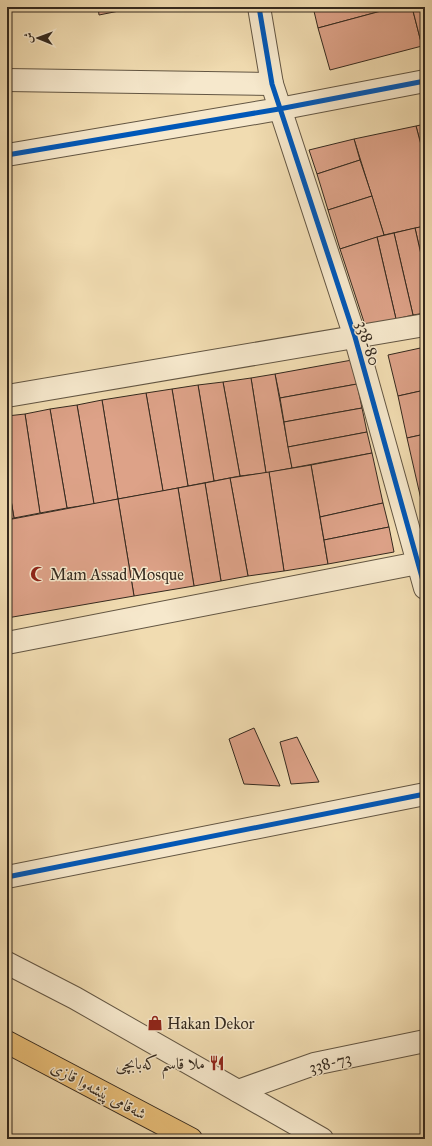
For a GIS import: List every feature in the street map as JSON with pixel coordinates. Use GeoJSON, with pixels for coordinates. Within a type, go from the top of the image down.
{"type":"FeatureCollection","features":[{"type":"Feature","properties":{"kind":"highway","name":"شەقامی پێشەوا قازی"},"geometry":{"type":"LineString","coordinates":[[7,1042],[191,1139]]}},
{"type":"Feature","properties":{"kind":"street","name":"338-80"},"geometry":{"type":"LineString","coordinates":[[259,7],[272,84],[355,337],[418,548],[425,588]]}},
{"type":"Feature","properties":{"kind":"street"},"geometry":{"type":"LineString","coordinates":[[7,80],[272,84]]}},
{"type":"Feature","properties":{"kind":"street"},"geometry":{"type":"LineString","coordinates":[[7,155],[280,109],[425,81]]}},
{"type":"Feature","properties":{"kind":"street"},"geometry":{"type":"LineString","coordinates":[[7,396],[425,325]]}},
{"type":"Feature","properties":{"kind":"street"},"geometry":{"type":"LineString","coordinates":[[7,643],[418,548]]}},
{"type":"Feature","properties":{"kind":"street"},"geometry":{"type":"LineString","coordinates":[[7,877],[425,794]]}},
{"type":"Feature","properties":{"kind":"street"},"geometry":{"type":"LineString","coordinates":[[7,964],[75,998],[322,1139]]}},
{"type":"Feature","properties":{"kind":"street","name":"338-73"},"geometry":{"type":"LineString","coordinates":[[238,1091],[314,1064],[425,1041]]}},
{"type":"Feature","properties":{"kind":"building"},"geometry":{"type":"Polygon","coordinates":[[[98,7],[139,7],[99,15],[98,7]]]}},
{"type":"Feature","properties":{"kind":"building"},"geometry":{"type":"Polygon","coordinates":[[[313,7],[396,7],[318,28],[313,7]]]}},
{"type":"Feature","properties":{"kind":"building"},"geometry":{"type":"Polygon","coordinates":[[[396,7],[412,7],[422,46],[330,70],[318,28],[396,7]]]}},
{"type":"Feature","properties":{"kind":"building"},"geometry":{"type":"Polygon","coordinates":[[[412,7],[425,7],[425,45],[422,46],[412,7]]]}},
{"type":"Feature","properties":{"kind":"building"},"geometry":{"type":"Polygon","coordinates":[[[425,124],[425,160],[416,126],[425,124]]]}},
{"type":"Feature","properties":{"kind":"building"},"geometry":{"type":"Polygon","coordinates":[[[416,126],[425,160],[425,226],[384,235],[354,139],[416,126]]]}},
{"type":"Feature","properties":{"kind":"building"},"geometry":{"type":"Polygon","coordinates":[[[354,139],[360,160],[317,174],[309,150],[354,139]]]}},
{"type":"Feature","properties":{"kind":"building"},"geometry":{"type":"Polygon","coordinates":[[[360,160],[372,196],[328,210],[317,174],[360,160]]]}},
{"type":"Feature","properties":{"kind":"building"},"geometry":{"type":"Polygon","coordinates":[[[372,196],[384,235],[340,249],[328,210],[372,196]]]}},
{"type":"Feature","properties":{"kind":"building"},"geometry":{"type":"Polygon","coordinates":[[[425,226],[425,272],[415,228],[425,226]]]}},
{"type":"Feature","properties":{"kind":"building"},"geometry":{"type":"Polygon","coordinates":[[[415,228],[425,272],[425,313],[413,315],[394,233],[415,228]]]}},
{"type":"Feature","properties":{"kind":"building"},"geometry":{"type":"Polygon","coordinates":[[[394,233],[413,315],[396,319],[377,237],[394,233]]]}},
{"type":"Feature","properties":{"kind":"building"},"geometry":{"type":"Polygon","coordinates":[[[377,237],[396,319],[365,325],[340,249],[377,237]]]}},
{"type":"Feature","properties":{"kind":"building"},"geometry":{"type":"Polygon","coordinates":[[[425,347],[425,390],[398,396],[388,355],[425,347]]]}},
{"type":"Feature","properties":{"kind":"building"},"geometry":{"type":"Polygon","coordinates":[[[352,360],[357,384],[280,398],[275,374],[352,360]]]}},
{"type":"Feature","properties":{"kind":"building"},"geometry":{"type":"Polygon","coordinates":[[[275,374],[292,468],[266,473],[251,378],[275,374]]]}},
{"type":"Feature","properties":{"kind":"building"},"geometry":{"type":"Polygon","coordinates":[[[251,378],[266,473],[240,476],[223,382],[251,378]]]}},
{"type":"Feature","properties":{"kind":"building"},"geometry":{"type":"Polygon","coordinates":[[[223,382],[240,476],[214,481],[198,385],[223,382]]]}},
{"type":"Feature","properties":{"kind":"building"},"geometry":{"type":"Polygon","coordinates":[[[357,384],[362,408],[284,422],[280,398],[357,384]]]}},
{"type":"Feature","properties":{"kind":"building"},"geometry":{"type":"Polygon","coordinates":[[[198,385],[214,481],[188,486],[172,389],[198,385]]]}},
{"type":"Feature","properties":{"kind":"building"},"geometry":{"type":"Polygon","coordinates":[[[172,389],[188,486],[163,491],[146,393],[172,389]]]}},
{"type":"Feature","properties":{"kind":"building"},"geometry":{"type":"Polygon","coordinates":[[[425,390],[425,434],[407,438],[398,396],[425,390]]]}},
{"type":"Feature","properties":{"kind":"building"},"geometry":{"type":"Polygon","coordinates":[[[146,393],[163,491],[118,499],[102,400],[146,393]]]}},
{"type":"Feature","properties":{"kind":"building"},"geometry":{"type":"Polygon","coordinates":[[[102,400],[118,499],[94,504],[77,405],[102,400]]]}},
{"type":"Feature","properties":{"kind":"building"},"geometry":{"type":"Polygon","coordinates":[[[77,405],[94,504],[67,508],[50,409],[77,405]]]}},
{"type":"Feature","properties":{"kind":"building"},"geometry":{"type":"Polygon","coordinates":[[[362,408],[367,432],[288,447],[284,422],[362,408]]]}},
{"type":"Feature","properties":{"kind":"building"},"geometry":{"type":"Polygon","coordinates":[[[50,409],[67,508],[40,513],[25,414],[50,409]]]}},
{"type":"Feature","properties":{"kind":"building"},"geometry":{"type":"Polygon","coordinates":[[[25,414],[40,513],[14,518],[7,476],[7,416],[25,414]]]}},
{"type":"Feature","properties":{"kind":"building"},"geometry":{"type":"Polygon","coordinates":[[[367,432],[372,453],[292,468],[288,447],[367,432]]]}},
{"type":"Feature","properties":{"kind":"building"},"geometry":{"type":"Polygon","coordinates":[[[425,434],[425,517],[407,438],[425,434]]]}},
{"type":"Feature","properties":{"kind":"building"},"geometry":{"type":"Polygon","coordinates":[[[372,453],[383,503],[320,517],[311,465],[372,453]]]}},
{"type":"Feature","properties":{"kind":"building"},"geometry":{"type":"Polygon","coordinates":[[[311,465],[328,564],[284,571],[269,472],[311,465]]]}},
{"type":"Feature","properties":{"kind":"building"},"geometry":{"type":"Polygon","coordinates":[[[269,472],[284,571],[248,576],[230,478],[269,472]]]}},
{"type":"Feature","properties":{"kind":"building"},"geometry":{"type":"Polygon","coordinates":[[[7,476],[14,518],[7,520],[7,476]]]}},
{"type":"Feature","properties":{"kind":"building"},"geometry":{"type":"Polygon","coordinates":[[[230,478],[248,576],[221,581],[205,483],[230,478]]]}},
{"type":"Feature","properties":{"kind":"building"},"geometry":{"type":"Polygon","coordinates":[[[205,483],[221,581],[194,586],[178,488],[205,483]]]}},
{"type":"Feature","properties":{"kind":"building"},"geometry":{"type":"Polygon","coordinates":[[[178,488],[194,586],[134,596],[118,499],[178,488]]]}},
{"type":"Feature","properties":{"kind":"building"},"geometry":{"type":"Polygon","coordinates":[[[118,499],[134,596],[7,618],[7,520],[118,499]]]}},
{"type":"Feature","properties":{"kind":"building"},"geometry":{"type":"Polygon","coordinates":[[[383,503],[389,527],[324,540],[320,517],[383,503]]]}},
{"type":"Feature","properties":{"kind":"building"},"geometry":{"type":"Polygon","coordinates":[[[389,527],[394,552],[328,564],[324,540],[389,527]]]}},
{"type":"Feature","properties":{"kind":"building"},"geometry":{"type":"Polygon","coordinates":[[[254,728],[280,786],[244,784],[229,739],[254,728]]]}},
{"type":"Feature","properties":{"kind":"building"},"geometry":{"type":"Polygon","coordinates":[[[297,737],[319,782],[291,784],[280,742],[297,737]]]}},
{"type":"Feature","properties":{"kind":"cycle path"},"geometry":{"type":"LineString","coordinates":[[259,7],[272,84],[355,337],[425,588]]}},
{"type":"Feature","properties":{"kind":"cycle path"},"geometry":{"type":"LineString","coordinates":[[7,155],[279,109],[425,81]]}},
{"type":"Feature","properties":{"kind":"cycle path"},"geometry":{"type":"LineString","coordinates":[[7,877],[425,794]]}},
{"type":"Feature","properties":{"kind":"place","name":"Mam Assad Mosque"},"geometry":{"type":"Point","coordinates":[38,574]}},
{"type":"Feature","properties":{"kind":"place","name":"Hakan Dekor"},"geometry":{"type":"Point","coordinates":[155,1023]}},
{"type":"Feature","properties":{"kind":"place","name":"ملا قاسم کەبابچی"},"geometry":{"type":"Point","coordinates":[217,1063]}}]}
